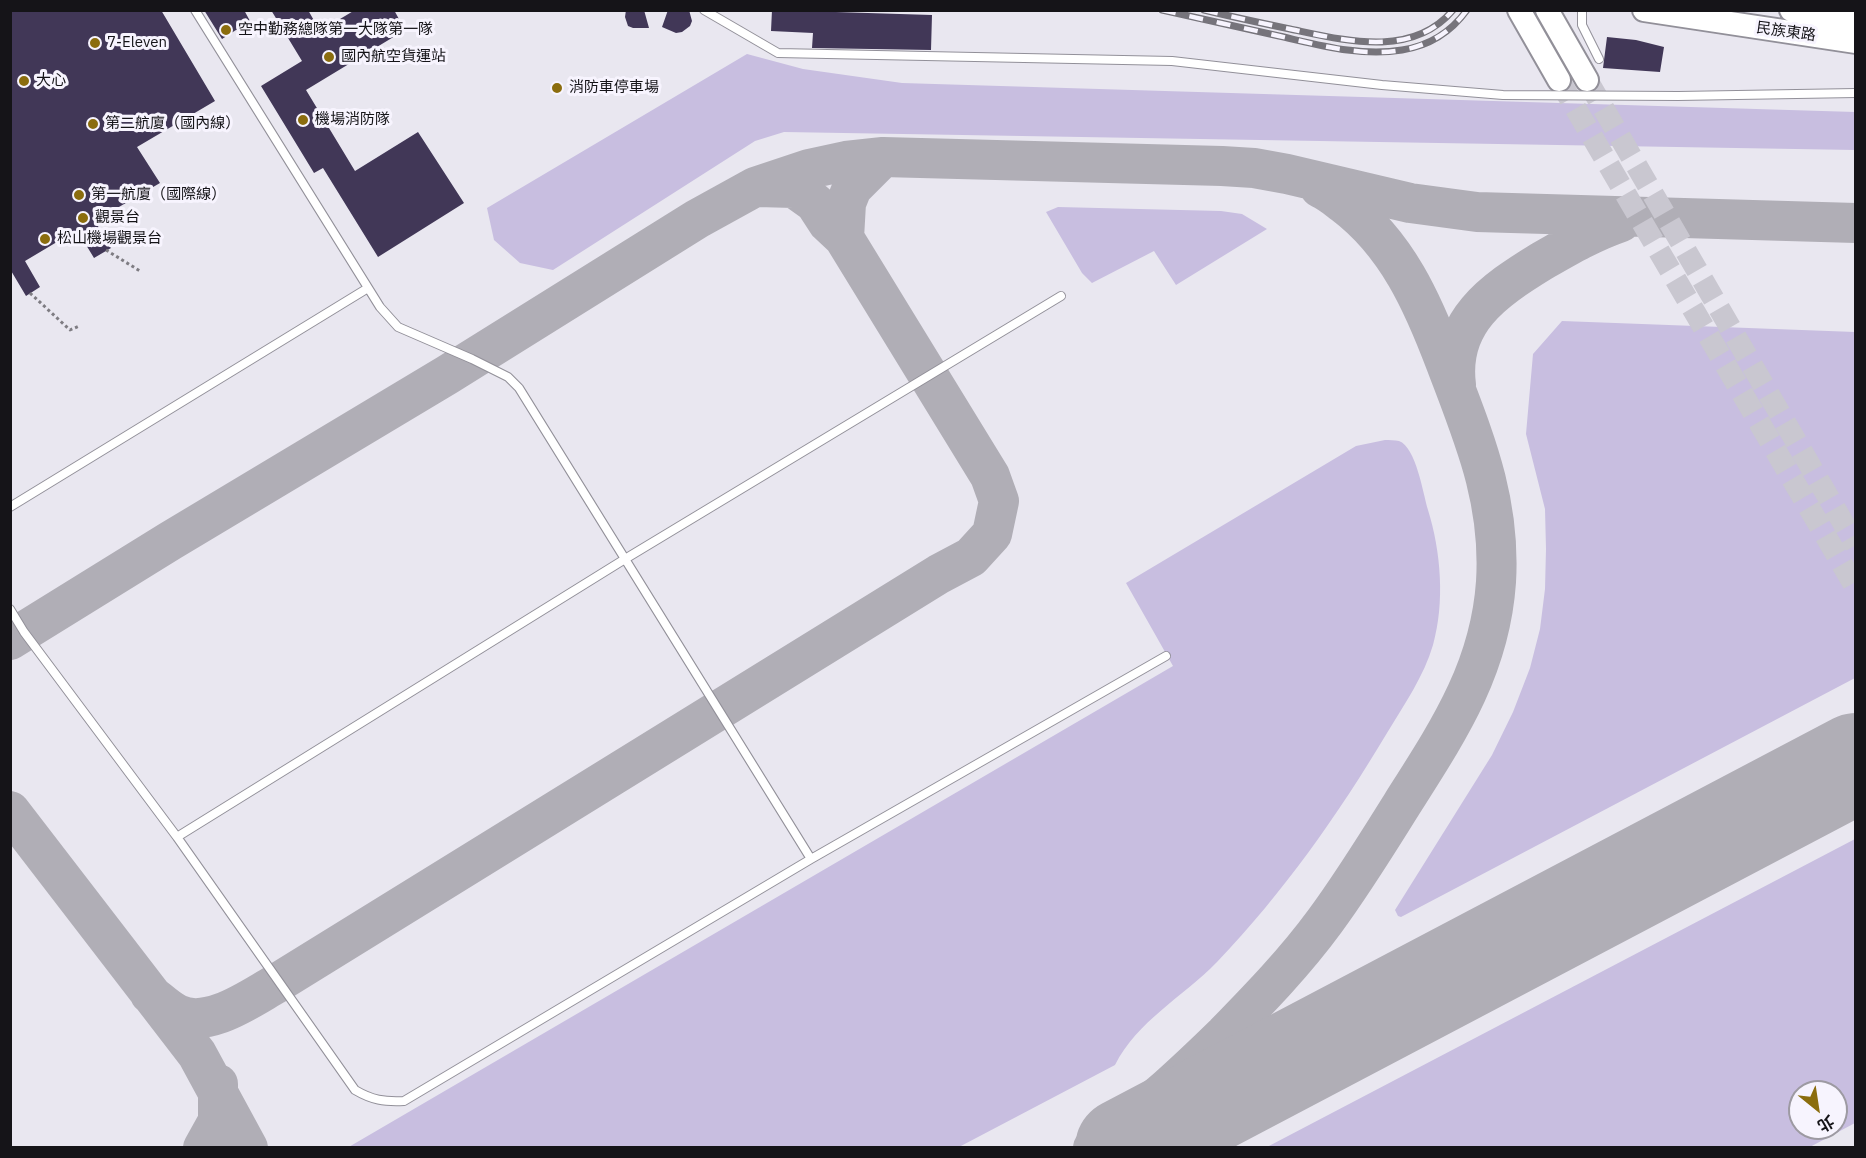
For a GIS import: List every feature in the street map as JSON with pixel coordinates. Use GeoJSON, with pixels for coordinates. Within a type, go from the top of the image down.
{"type":"FeatureCollection","features":[{"type":"Feature","properties":{"kind":"street"},"geometry":{"type":"LineString","coordinates":[[1519,10],[1559,80]]}},
{"type":"Feature","properties":{"kind":"street"},"geometry":{"type":"LineString","coordinates":[[1547,10],[1587,80]]}},
{"type":"Feature","properties":{"kind":"street","name":"民族東路"},"geometry":{"type":"LineString","coordinates":[[1644,10],[1856,21]]}},
{"type":"Feature","properties":{"kind":"street","name":"民族東路"},"geometry":{"type":"LineString","coordinates":[[1805,18],[1856,42]]}},
{"type":"Feature","properties":{"kind":"lane"},"geometry":{"type":"LineString","coordinates":[[195,10],[380,307],[398,327],[472,359],[508,377],[519,387],[811,859]]}},
{"type":"Feature","properties":{"kind":"lane"},"geometry":{"type":"LineString","coordinates":[[704,10],[778,53],[1172,61],[1382,85],[1503,95],[1678,96],[1856,93]]}},
{"type":"Feature","properties":{"kind":"lane"},"geometry":{"type":"LineString","coordinates":[[1582,10],[1582,25],[1599,59]]}},
{"type":"Feature","properties":{"kind":"lane"},"geometry":{"type":"LineString","coordinates":[[10,507],[368,288]]}},
{"type":"Feature","properties":{"kind":"lane"},"geometry":{"type":"LineString","coordinates":[[177,837],[625,560],[1061,296]]}},
{"type":"Feature","properties":{"kind":"lane"},"geometry":{"type":"LineString","coordinates":[[10,609],[24,632],[177,837],[355,1090],[371,1100],[387,1102],[404,1101],[811,859],[1166,656]]}},
{"type":"Feature","properties":{"kind":"path"},"geometry":{"type":"LineString","coordinates":[[106,250],[140,271]]}},
{"type":"Feature","properties":{"kind":"path"},"geometry":{"type":"LineString","coordinates":[[30,293],[70,330],[79,326]]}},
{"type":"Feature","properties":{"kind":"shaded area"},"geometry":{"type":"Polygon","coordinates":[[[747,54],[803,69],[902,83],[1855,112],[1855,150],[784,132],[755,141],[553,270],[520,263],[494,240],[487,208],[747,54]]]}},
{"type":"Feature","properties":{"kind":"shaded area"},"geometry":{"type":"Polygon","coordinates":[[[1058,207],[1221,211],[1242,214],[1267,229],[1176,285],[1154,251],[1092,283],[1082,273],[1046,212],[1058,207]]]}},
{"type":"Feature","properties":{"kind":"shaded area"},"geometry":{"type":"Polygon","coordinates":[[[1562,321],[1855,332],[1855,678],[1401,917],[1395,910],[1492,755],[1513,712],[1530,668],[1540,629],[1545,589],[1546,549],[1545,509],[1526,434],[1533,354],[1562,321]]]}},
{"type":"Feature","properties":{"kind":"shaded area"},"geometry":{"type":"Polygon","coordinates":[[[1385,440],[1399,441],[1410,452],[1418,471],[1436,543],[1440,577],[1439,612],[1433,645],[1424,668],[1407,701],[1349,794],[1287,881],[1217,962],[1135,1035],[1115,1065],[959,1147],[347,1148],[1173,666],[1126,583],[1356,446],[1385,440]]]}},
{"type":"Feature","properties":{"kind":"shaded area"},"geometry":{"type":"Polygon","coordinates":[[[1855,839],[1855,1123],[1848,1127],[1848,1080],[1788,1080],[1788,1140],[1823,1140],[1808,1148],[1267,1147],[1855,839]]]}},
{"type":"Feature","properties":{"kind":"building","name":"第二航廈（國內線）"},"geometry":{"type":"Polygon","coordinates":[[[10,10],[161,10],[215,101],[137,147],[160,183],[95,221],[111,248],[94,258],[77,230],[25,261],[40,287],[26,296],[10,269],[10,10]]]}},
{"type":"Feature","properties":{"kind":"building","name":"空中勤務總隊第一大隊第一隊"},"geometry":{"type":"Polygon","coordinates":[[[204,10],[244,10],[250,21],[222,39],[204,10]]]}},
{"type":"Feature","properties":{"kind":"building"},"geometry":{"type":"Polygon","coordinates":[[[271,10],[308,10],[320,31],[355,10],[394,10],[405,30],[306,90],[355,171],[418,132],[464,203],[378,257],[323,168],[314,173],[261,86],[302,61],[271,10]]]}},
{"type":"Feature","properties":{"kind":"building"},"geometry":{"type":"Polygon","coordinates":[[[626,10],[644,10],[649,28],[628,26],[625,17],[626,10]]]}},
{"type":"Feature","properties":{"kind":"building"},"geometry":{"type":"Polygon","coordinates":[[[668,10],[689,10],[692,21],[690,26],[676,33],[662,27],[668,10]]]}},
{"type":"Feature","properties":{"kind":"building"},"geometry":{"type":"Polygon","coordinates":[[[772,10],[932,15],[931,50],[812,48],[813,33],[771,31],[772,10]]]}},
{"type":"Feature","properties":{"kind":"building"},"geometry":{"type":"Polygon","coordinates":[[[1607,37],[1636,40],[1664,47],[1660,72],[1603,68],[1607,37]]]}},
{"type":"Feature","properties":{"kind":"taxiway"},"geometry":{"type":"LineString","coordinates":[[844,238],[846,203],[852,188],[883,157]]}},
{"type":"Feature","properties":{"kind":"taxiway"},"geometry":{"type":"LineString","coordinates":[[10,640],[447,375],[697,219],[755,187],[809,169],[846,161],[883,157],[1222,166],[1254,168],[1410,203],[1477,212],[1856,223]]}},
{"type":"Feature","properties":{"kind":"taxiway"},"geometry":{"type":"LineString","coordinates":[[150,994],[173,1012],[189,1018],[214,1015],[240,1005],[939,574],[971,557],[992,534],[999,501],[990,476],[844,238],[828,223],[815,203],[794,188],[758,187]]}},
{"type":"Feature","properties":{"kind":"taxiway"},"geometry":{"type":"LineString","coordinates":[[1093,1148],[1145,1108],[1225,1034],[1314,936],[1355,878],[1435,752],[1464,699],[1485,644],[1496,582],[1494,524],[1490,496],[1466,418],[1428,319],[1394,256],[1363,220],[1320,188]]}},
{"type":"Feature","properties":{"kind":"taxiway"},"geometry":{"type":"LineString","coordinates":[[1456,385],[1455,363],[1459,343],[1467,326],[1491,297],[1524,272],[1552,255],[1621,222]]}},
{"type":"Feature","properties":{"kind":"taxiway"},"geometry":{"type":"LineString","coordinates":[[10,811],[197,1054],[248,1148]]}},
{"type":"Feature","properties":{"kind":"taxiway"},"geometry":{"type":"LineString","coordinates":[[203,1148],[218,1121],[218,1084]]}},
{"type":"Feature","properties":{"kind":"runway"},"geometry":{"type":"LineString","coordinates":[[1125,1148],[1856,763]]}},
{"type":"Feature","properties":{"kind":"tunnel"},"geometry":{"type":"LineString","coordinates":[[1559,80],[1856,588]]}},
{"type":"Feature","properties":{"kind":"tunnel"},"geometry":{"type":"LineString","coordinates":[[1587,80],[1856,545]]}},
{"type":"Feature","properties":{"kind":"railway"},"geometry":{"type":"LineString","coordinates":[[1162,10],[1325,46],[1371,52],[1402,50],[1421,45],[1438,37],[1454,25],[1467,10]]}},
{"type":"Feature","properties":{"kind":"railway"},"geometry":{"type":"LineString","coordinates":[[1204,10],[1332,38],[1376,42],[1418,35],[1436,25],[1453,10]]}},
{"type":"Feature","properties":{"kind":"place","name":"空中勤務總隊第一大隊第一隊"},"geometry":{"type":"Point","coordinates":[226,30]}},
{"type":"Feature","properties":{"kind":"place","name":"7-Eleven"},"geometry":{"type":"Point","coordinates":[95,43]}},
{"type":"Feature","properties":{"kind":"place","name":"國內航空貨運站"},"geometry":{"type":"Point","coordinates":[329,57]}},
{"type":"Feature","properties":{"kind":"place","name":"大心"},"geometry":{"type":"Point","coordinates":[24,81]}},
{"type":"Feature","properties":{"kind":"place","name":"消防車停車場"},"geometry":{"type":"Point","coordinates":[557,88]}},
{"type":"Feature","properties":{"kind":"place","name":"機場消防隊"},"geometry":{"type":"Point","coordinates":[303,120]}},
{"type":"Feature","properties":{"kind":"place","name":"第二航廈（國內線）"},"geometry":{"type":"Point","coordinates":[93,124]}},
{"type":"Feature","properties":{"kind":"place","name":"第一航廈（國際線）"},"geometry":{"type":"Point","coordinates":[79,195]}},
{"type":"Feature","properties":{"kind":"place","name":"觀景台"},"geometry":{"type":"Point","coordinates":[83,218]}},
{"type":"Feature","properties":{"kind":"place","name":"松山機場觀景台"},"geometry":{"type":"Point","coordinates":[45,239]}}]}
